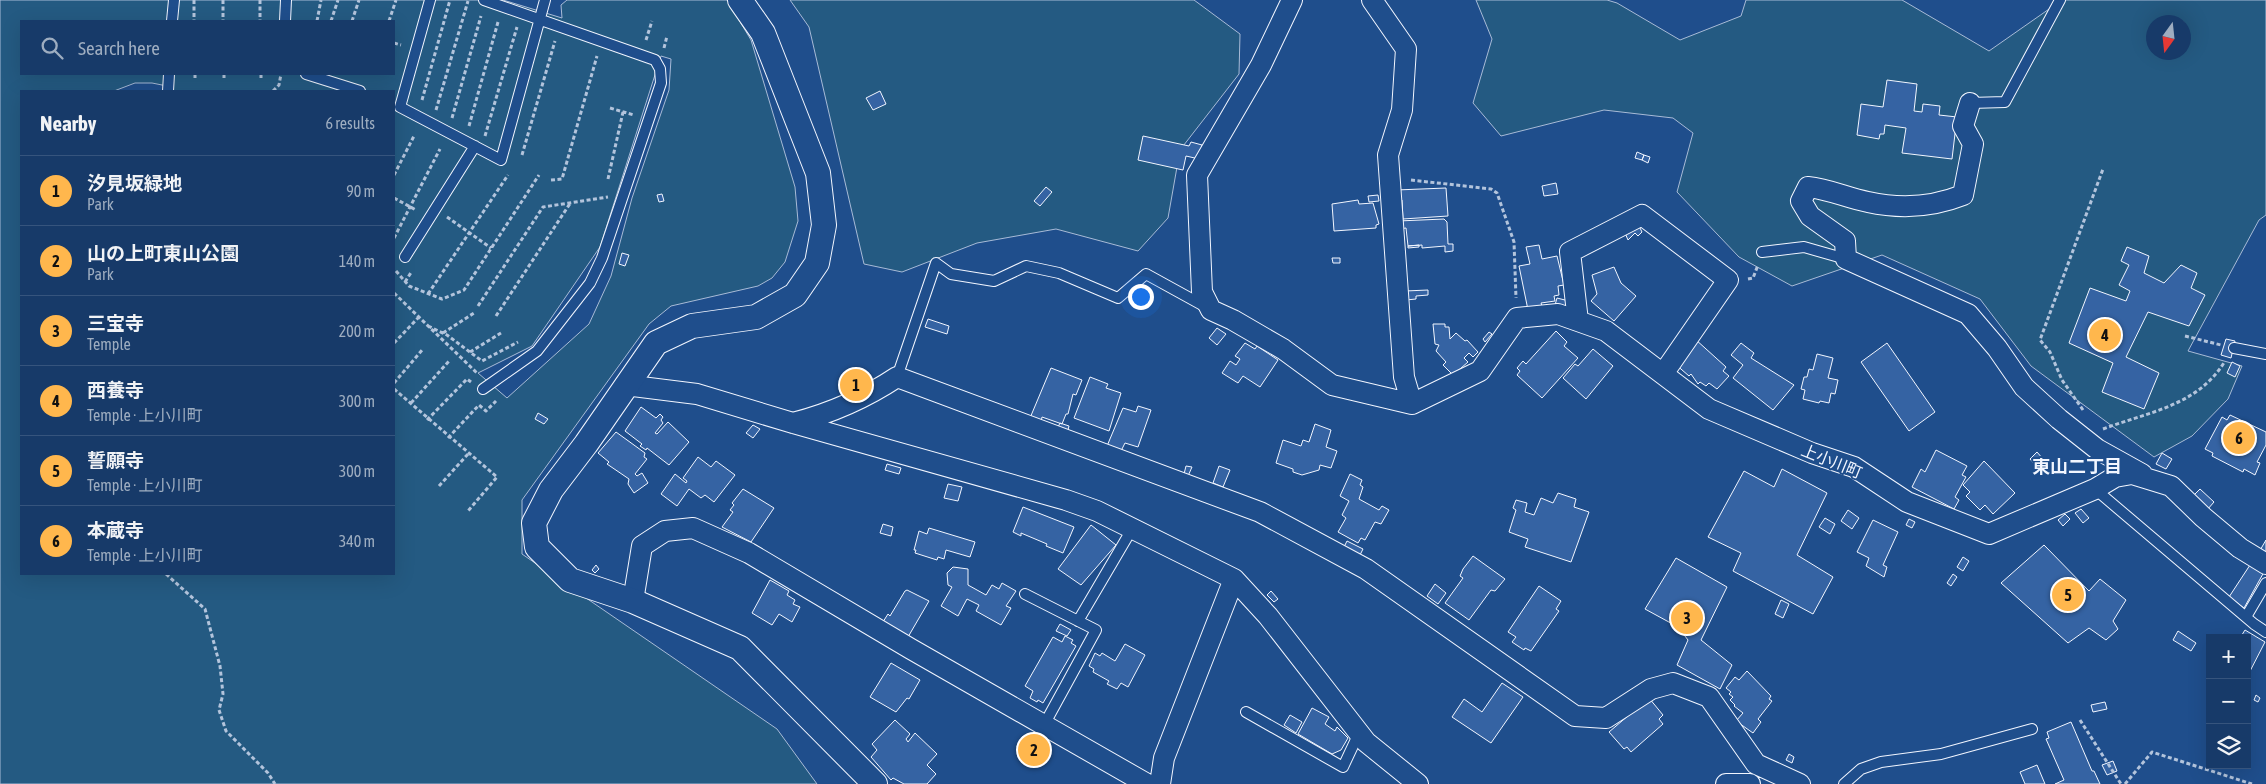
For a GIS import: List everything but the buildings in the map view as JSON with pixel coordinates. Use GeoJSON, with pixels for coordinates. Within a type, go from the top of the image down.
{"type":"FeatureCollection","features":[{"type":"Feature","properties":{"kind":"street"},"geometry":{"type":"LineString","coordinates":[[740,0],[763,33],[818,173],[824,225],[817,263],[795,294],[756,317],[692,326],[656,343],[625,385],[586,444],[551,490],[534,522],[537,547],[570,580],[633,601],[740,648],[875,784]]}},
{"type":"Feature","properties":{"kind":"street"},"geometry":{"type":"LineString","coordinates":[[1292,0],[1260,65],[1197,175],[1202,292],[1211,310],[1284,349],[1332,384],[1412,404],[1480,371],[1518,318]]}},
{"type":"Feature","properties":{"kind":"street"},"geometry":{"type":"LineString","coordinates":[[1372,0],[1406,49],[1402,110],[1388,155],[1404,377],[1412,404]]}},
{"type":"Feature","properties":{"kind":"street"},"geometry":{"type":"LineString","coordinates":[[1970,102],[1963,126],[1973,144],[1963,195],[1948,201],[1908,207],[1868,202],[1826,189],[1808,187],[1802,201],[1810,216],[1845,241],[1846,259],[1968,314],[1997,348],[2024,387],[2059,419],[2097,449],[2127,467],[2171,486]]}},
{"type":"Feature","properties":{"kind":"street"},"geometry":{"type":"LineString","coordinates":[[1578,321],[1570,252],[1642,214],[1728,280],[1663,374]]}},
{"type":"Feature","properties":{"kind":"street","name":"上小川町"},"geometry":{"type":"LineString","coordinates":[[1518,318],[1558,314],[1606,331],[1709,408],[1812,453],[1854,467],[1907,502],[1989,534],[2095,489],[2115,477],[2132,474],[2171,486],[2233,542],[2266,564]]}},
{"type":"Feature","properties":{"kind":"street"},"geometry":{"type":"LineString","coordinates":[[792,423],[818,417],[867,397],[897,376],[1260,512],[1366,569],[1575,716],[1606,718],[1651,689],[1673,683],[1710,697],[1756,764],[1800,784]]}},
{"type":"Feature","properties":{"kind":"street"},"geometry":{"type":"LineString","coordinates":[[625,385],[697,394],[792,423],[1066,500],[1097,511],[1234,579],[1268,616],[1366,742],[1418,784]]}},
{"type":"Feature","properties":{"kind":"street"},"geometry":{"type":"LineString","coordinates":[[633,601],[642,546],[665,531],[693,528],[749,553],[1147,784]]}},
{"type":"Feature","properties":{"kind":"street"},"geometry":{"type":"LineString","coordinates":[[1160,784],[1164,758],[1234,579]]}},
{"type":"Feature","properties":{"kind":"street"},"geometry":{"type":"LineString","coordinates":[[1726,784],[1750,784]]}},
{"type":"Feature","properties":{"kind":"lane"},"geometry":{"type":"LineString","coordinates":[[172,20],[174,0]]}},
{"type":"Feature","properties":{"kind":"lane"},"geometry":{"type":"LineString","coordinates":[[285,20],[286,0]]}},
{"type":"Feature","properties":{"kind":"lane"},"geometry":{"type":"LineString","coordinates":[[430,0],[397,106],[479,144],[501,160],[545,0]]}},
{"type":"Feature","properties":{"kind":"lane"},"geometry":{"type":"LineString","coordinates":[[485,0],[655,60],[660,70],[661,83],[602,258],[590,283],[537,351],[486,386]]}},
{"type":"Feature","properties":{"kind":"lane"},"geometry":{"type":"LineString","coordinates":[[1970,102],[2005,102],[2060,0]]}},
{"type":"Feature","properties":{"kind":"lane"},"geometry":{"type":"LineString","coordinates":[[168,90],[169,75]]}},
{"type":"Feature","properties":{"kind":"lane"},"geometry":{"type":"LineString","coordinates":[[310,75],[331,80],[357,90]]}},
{"type":"Feature","properties":{"kind":"lane"},"geometry":{"type":"LineString","coordinates":[[406,257],[479,144]]}},
{"type":"Feature","properties":{"kind":"lane"},"geometry":{"type":"LineString","coordinates":[[1762,252],[1804,247],[1846,259]]}},
{"type":"Feature","properties":{"kind":"lane"},"geometry":{"type":"LineString","coordinates":[[897,376],[936,263],[951,274],[994,281],[1026,266],[1059,272],[1118,298],[1146,274],[1211,310]]}},
{"type":"Feature","properties":{"kind":"lane"},"geometry":{"type":"LineString","coordinates":[[2234,348],[2266,354]]}},
{"type":"Feature","properties":{"kind":"lane"},"geometry":{"type":"LineString","coordinates":[[2095,489],[2266,632]]}},
{"type":"Feature","properties":{"kind":"lane"},"geometry":{"type":"LineString","coordinates":[[1078,621],[1132,529]]}},
{"type":"Feature","properties":{"kind":"lane"},"geometry":{"type":"LineString","coordinates":[[2246,617],[2266,583]]}},
{"type":"Feature","properties":{"kind":"lane"},"geometry":{"type":"LineString","coordinates":[[1025,594],[1096,630],[1044,725]]}},
{"type":"Feature","properties":{"kind":"lane"},"geometry":{"type":"LineString","coordinates":[[1246,712],[1343,767],[1359,733]]}},
{"type":"Feature","properties":{"kind":"lane"},"geometry":{"type":"LineString","coordinates":[[1844,784],[1861,769],[1881,762],[1941,754],[2032,728]]}},
{"type":"Feature","properties":{"kind":"path"},"geometry":{"type":"LineString","coordinates":[[194,0],[194,20]]}},
{"type":"Feature","properties":{"kind":"path"},"geometry":{"type":"LineString","coordinates":[[223,0],[223,20]]}},
{"type":"Feature","properties":{"kind":"path"},"geometry":{"type":"LineString","coordinates":[[260,0],[260,20]]}},
{"type":"Feature","properties":{"kind":"path"},"geometry":{"type":"LineString","coordinates":[[317,20],[321,0]]}},
{"type":"Feature","properties":{"kind":"path"},"geometry":{"type":"LineString","coordinates":[[331,20],[338,0]]}},
{"type":"Feature","properties":{"kind":"path"},"geometry":{"type":"LineString","coordinates":[[352,20],[359,0]]}},
{"type":"Feature","properties":{"kind":"path"},"geometry":{"type":"LineString","coordinates":[[389,20],[396,0]]}},
{"type":"Feature","properties":{"kind":"path"},"geometry":{"type":"LineString","coordinates":[[419,108],[450,0]]}},
{"type":"Feature","properties":{"kind":"path"},"geometry":{"type":"LineString","coordinates":[[434,117],[468,0]]}},
{"type":"Feature","properties":{"kind":"path"},"geometry":{"type":"LineString","coordinates":[[450,125],[485,0]]}},
{"type":"Feature","properties":{"kind":"path"},"geometry":{"type":"LineString","coordinates":[[467,134],[503,6]]}},
{"type":"Feature","properties":{"kind":"path"},"geometry":{"type":"LineString","coordinates":[[479,144],[522,13]]}},
{"type":"Feature","properties":{"kind":"path"},"geometry":{"type":"LineString","coordinates":[[522,155],[559,26]]}},
{"type":"Feature","properties":{"kind":"path"},"geometry":{"type":"LineString","coordinates":[[551,180],[562,179],[601,41]]}},
{"type":"Feature","properties":{"kind":"path"},"geometry":{"type":"LineString","coordinates":[[224,75],[224,80]]}},
{"type":"Feature","properties":{"kind":"path"},"geometry":{"type":"LineString","coordinates":[[274,90],[279,85],[281,75]]}},
{"type":"Feature","properties":{"kind":"path"},"geometry":{"type":"LineString","coordinates":[[610,108],[649,119]]}},
{"type":"Feature","properties":{"kind":"path"},"geometry":{"type":"LineString","coordinates":[[608,179],[623,112]]}},
{"type":"Feature","properties":{"kind":"path"},"geometry":{"type":"LineString","coordinates":[[395,173],[414,136]]}},
{"type":"Feature","properties":{"kind":"path"},"geometry":{"type":"LineString","coordinates":[[395,236],[440,150]]}},
{"type":"Feature","properties":{"kind":"path"},"geometry":{"type":"LineString","coordinates":[[428,294],[513,168],[501,160]]}},
{"type":"Feature","properties":{"kind":"path"},"geometry":{"type":"LineString","coordinates":[[2084,411],[2062,380],[2050,352],[2040,340],[2103,169]]}},
{"type":"Feature","properties":{"kind":"path"},"geometry":{"type":"LineString","coordinates":[[406,257],[396,271],[408,286],[442,299],[464,290],[539,175]]}},
{"type":"Feature","properties":{"kind":"path"},"geometry":{"type":"LineString","coordinates":[[1390,179],[1447,182],[1460,187],[1491,188],[1497,193],[1514,242],[1518,318]]}},
{"type":"Feature","properties":{"kind":"path"},"geometry":{"type":"LineString","coordinates":[[478,306],[543,207],[572,201],[623,195]]}},
{"type":"Feature","properties":{"kind":"path"},"geometry":{"type":"LineString","coordinates":[[395,198],[433,214],[469,233],[491,248]]}},
{"type":"Feature","properties":{"kind":"path"},"geometry":{"type":"LineString","coordinates":[[496,316],[572,201]]}},
{"type":"Feature","properties":{"kind":"path"},"geometry":{"type":"LineString","coordinates":[[1728,280],[1753,278],[1762,252]]}},
{"type":"Feature","properties":{"kind":"path"},"geometry":{"type":"LineString","coordinates":[[395,294],[486,386]]}},
{"type":"Feature","properties":{"kind":"path"},"geometry":{"type":"LineString","coordinates":[[443,333],[474,313]]}},
{"type":"Feature","properties":{"kind":"path"},"geometry":{"type":"LineString","coordinates":[[395,343],[418,318]]}},
{"type":"Feature","properties":{"kind":"path"},"geometry":{"type":"LineString","coordinates":[[425,325],[443,333],[482,361],[518,342]]}},
{"type":"Feature","properties":{"kind":"path"},"geometry":{"type":"LineString","coordinates":[[470,352],[501,333]]}},
{"type":"Feature","properties":{"kind":"path"},"geometry":{"type":"LineString","coordinates":[[2101,430],[2161,412],[2193,396],[2220,370],[2234,348],[2185,336]]}},
{"type":"Feature","properties":{"kind":"path"},"geometry":{"type":"LineString","coordinates":[[395,382],[424,349]]}},
{"type":"Feature","properties":{"kind":"path"},"geometry":{"type":"LineString","coordinates":[[411,403],[450,360]]}},
{"type":"Feature","properties":{"kind":"path"},"geometry":{"type":"LineString","coordinates":[[428,420],[467,379],[486,386]]}},
{"type":"Feature","properties":{"kind":"path"},"geometry":{"type":"LineString","coordinates":[[395,390],[448,438],[497,477],[468,511]]}},
{"type":"Feature","properties":{"kind":"path"},"geometry":{"type":"LineString","coordinates":[[448,438],[479,405],[486,412],[499,398]]}},
{"type":"Feature","properties":{"kind":"path"},"geometry":{"type":"LineString","coordinates":[[2095,424],[2108,437]]}},
{"type":"Feature","properties":{"kind":"path"},"geometry":{"type":"LineString","coordinates":[[439,486],[468,454]]}},
{"type":"Feature","properties":{"kind":"path"},"geometry":{"type":"LineString","coordinates":[[167,575],[206,609],[220,666],[223,694],[219,710],[226,731],[268,773],[275,784]]}},
{"type":"Feature","properties":{"kind":"path"},"geometry":{"type":"LineString","coordinates":[[2080,720],[2121,784]]}},
{"type":"Feature","properties":{"kind":"path"},"geometry":{"type":"LineString","coordinates":[[2125,784],[2152,752],[2252,784]]}},
{"type":"Feature","properties":{"kind":"shaded area"},"geometry":{"type":"Polygon","coordinates":[[[0,0],[503,0],[562,18],[561,5],[567,0],[727,0],[751,40],[795,187],[798,221],[785,262],[772,278],[758,286],[671,306],[649,324],[522,500],[522,554],[777,729],[817,784],[0,784],[0,0]],[[661,56],[600,247],[532,346],[478,373],[507,398],[589,324],[611,276],[632,198],[669,90],[671,59],[661,56]]]}},
{"type":"Feature","properties":{"kind":"shaded area"},"geometry":{"type":"Polygon","coordinates":[[[790,0],[1194,0],[1240,34],[1239,74],[1180,150],[1168,218],[1138,251],[1056,229],[977,243],[902,272],[864,264],[809,27],[790,0]]]}},
{"type":"Feature","properties":{"kind":"shaded area"},"geometry":{"type":"Polygon","coordinates":[[[1476,0],[1607,0],[1617,3],[1680,40],[1741,16],[1746,0],[1902,0],[1989,51],[2062,0],[2266,0],[2266,215],[2259,220],[2188,351],[2242,366],[2228,399],[2192,436],[2154,457],[2031,366],[1980,299],[1882,255],[1792,286],[1739,257],[1677,192],[1693,133],[1673,118],[1604,110],[1501,136],[1473,103],[1492,39],[1476,0]]]}},
{"type":"Feature","properties":{"kind":"place","name":"西養寺"},"geometry":{"type":"Point","coordinates":[2105,335]}},
{"type":"Feature","properties":{"kind":"place","name":"汐見坂緑地"},"geometry":{"type":"Point","coordinates":[856,385]}},
{"type":"Feature","properties":{"kind":"place","name":"本蔵寺"},"geometry":{"type":"Point","coordinates":[2239,438]}},
{"type":"Feature","properties":{"kind":"place","name":"誓願寺"},"geometry":{"type":"Point","coordinates":[2068,595]}},
{"type":"Feature","properties":{"kind":"place","name":"三宝寺"},"geometry":{"type":"Point","coordinates":[1687,618]}},
{"type":"Feature","properties":{"kind":"place","name":"山の上町東山公園"},"geometry":{"type":"Point","coordinates":[1034,750]}},
{"type":"Feature","properties":{"kind":"district","name":"東山二丁目"},"geometry":{"type":"Point","coordinates":[2077,466]}}]}
